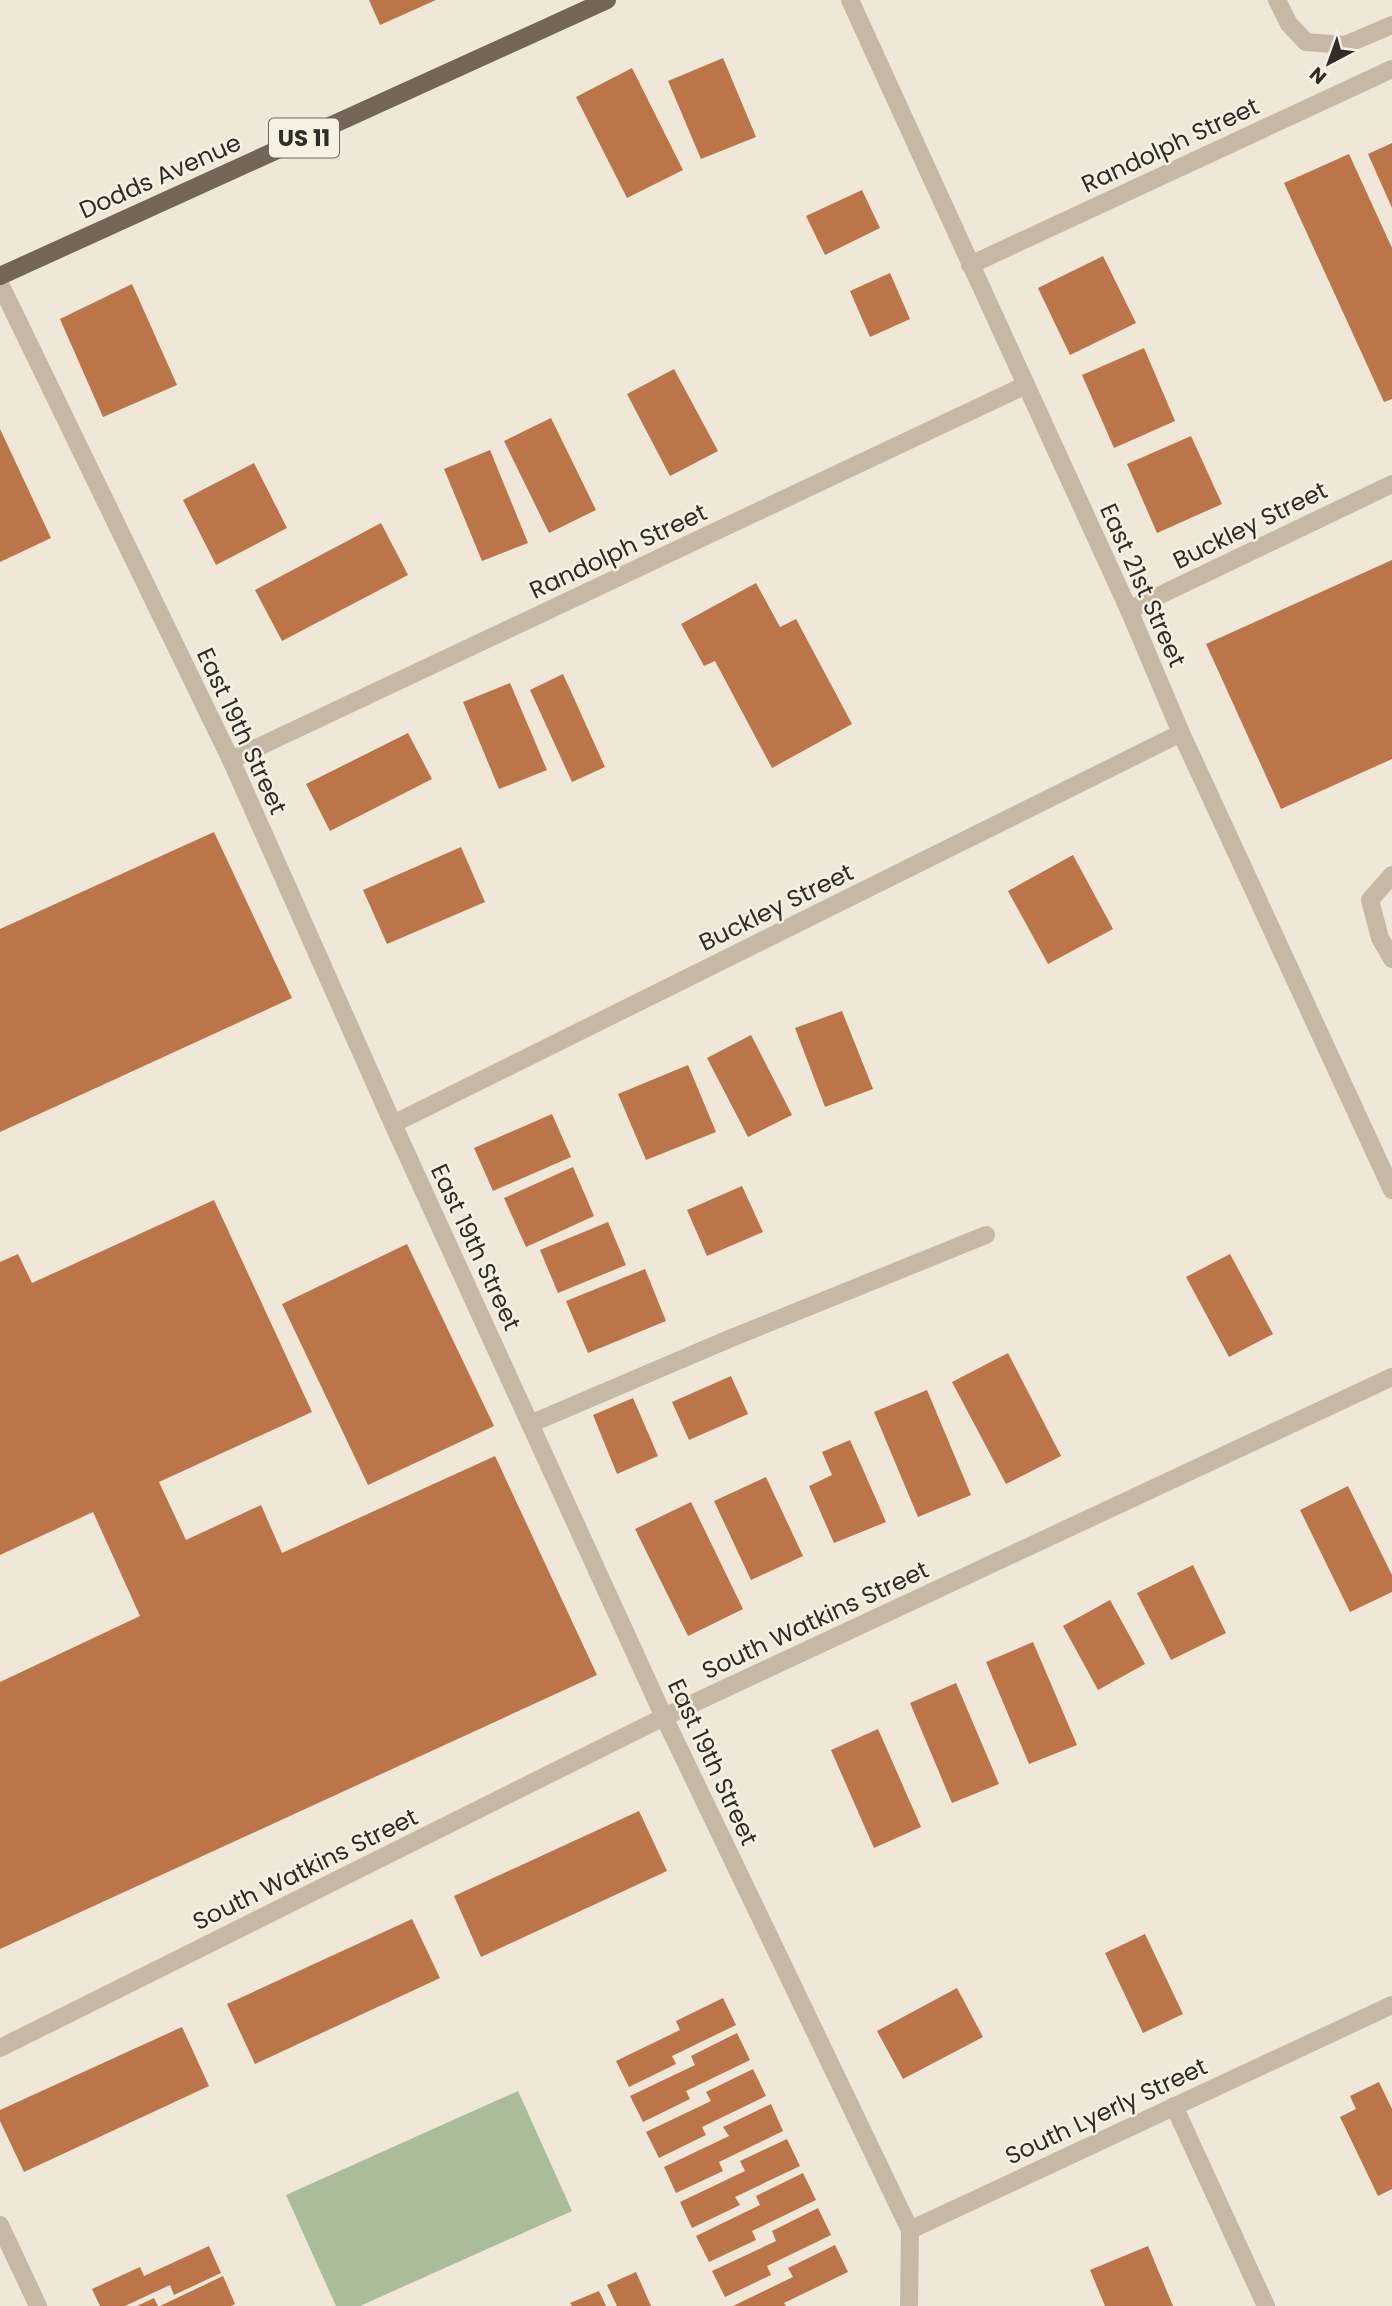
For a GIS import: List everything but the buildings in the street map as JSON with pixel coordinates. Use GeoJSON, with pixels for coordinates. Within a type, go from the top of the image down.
{"type":"FeatureCollection","features":[{"type":"Feature","properties":{"kind":"main road","name":"Dodds Avenue"},"geometry":{"type":"LineString","coordinates":[[0,276],[607,0]]}},
{"type":"Feature","properties":{"kind":"street","name":"East 21st Street"},"geometry":{"type":"LineString","coordinates":[[850,0],[1129,610],[1181,733],[1392,1190]]}},
{"type":"Feature","properties":{"kind":"street"},"geometry":{"type":"LineString","coordinates":[[1277,0],[1289,24],[1306,42],[1345,45],[1392,24]]}},
{"type":"Feature","properties":{"kind":"street","name":"Randolph Street"},"geometry":{"type":"LineString","coordinates":[[970,265],[1392,69]]}},
{"type":"Feature","properties":{"kind":"street","name":"East 19th Street"},"geometry":{"type":"LineString","coordinates":[[0,284],[231,761],[393,1125],[664,1717],[910,2230]]}},
{"type":"Feature","properties":{"kind":"street","name":"Randolph Street"},"geometry":{"type":"LineString","coordinates":[[231,761],[1026,385]]}},
{"type":"Feature","properties":{"kind":"street","name":"Buckley Street"},"geometry":{"type":"LineString","coordinates":[[1129,610],[1392,484]]}},
{"type":"Feature","properties":{"kind":"street","name":"Buckley Street"},"geometry":{"type":"LineString","coordinates":[[393,1125],[1181,733]]}},
{"type":"Feature","properties":{"kind":"street"},"geometry":{"type":"LineString","coordinates":[[1392,875],[1370,900],[1380,939],[1392,959]]}},
{"type":"Feature","properties":{"kind":"street"},"geometry":{"type":"LineString","coordinates":[[530,1424],[729,1339],[986,1235]]}},
{"type":"Feature","properties":{"kind":"street","name":"South Watkins Street"},"geometry":{"type":"LineString","coordinates":[[0,2048],[664,1717],[1392,1377]]}},
{"type":"Feature","properties":{"kind":"street","name":"South Lyerly Street"},"geometry":{"type":"LineString","coordinates":[[910,2230],[1392,2004]]}},
{"type":"Feature","properties":{"kind":"street"},"geometry":{"type":"LineString","coordinates":[[1174,2106],[1266,2306]]}},
{"type":"Feature","properties":{"kind":"street"},"geometry":{"type":"LineString","coordinates":[[0,2225],[38,2306]]}},
{"type":"Feature","properties":{"kind":"street"},"geometry":{"type":"LineString","coordinates":[[909,2306],[910,2230]]}},
{"type":"Feature","properties":{"kind":"green space"},"geometry":{"type":"Polygon","coordinates":[[[518,2091],[572,2211],[360,2306],[336,2306],[286,2195],[518,2091]]]}}]}
